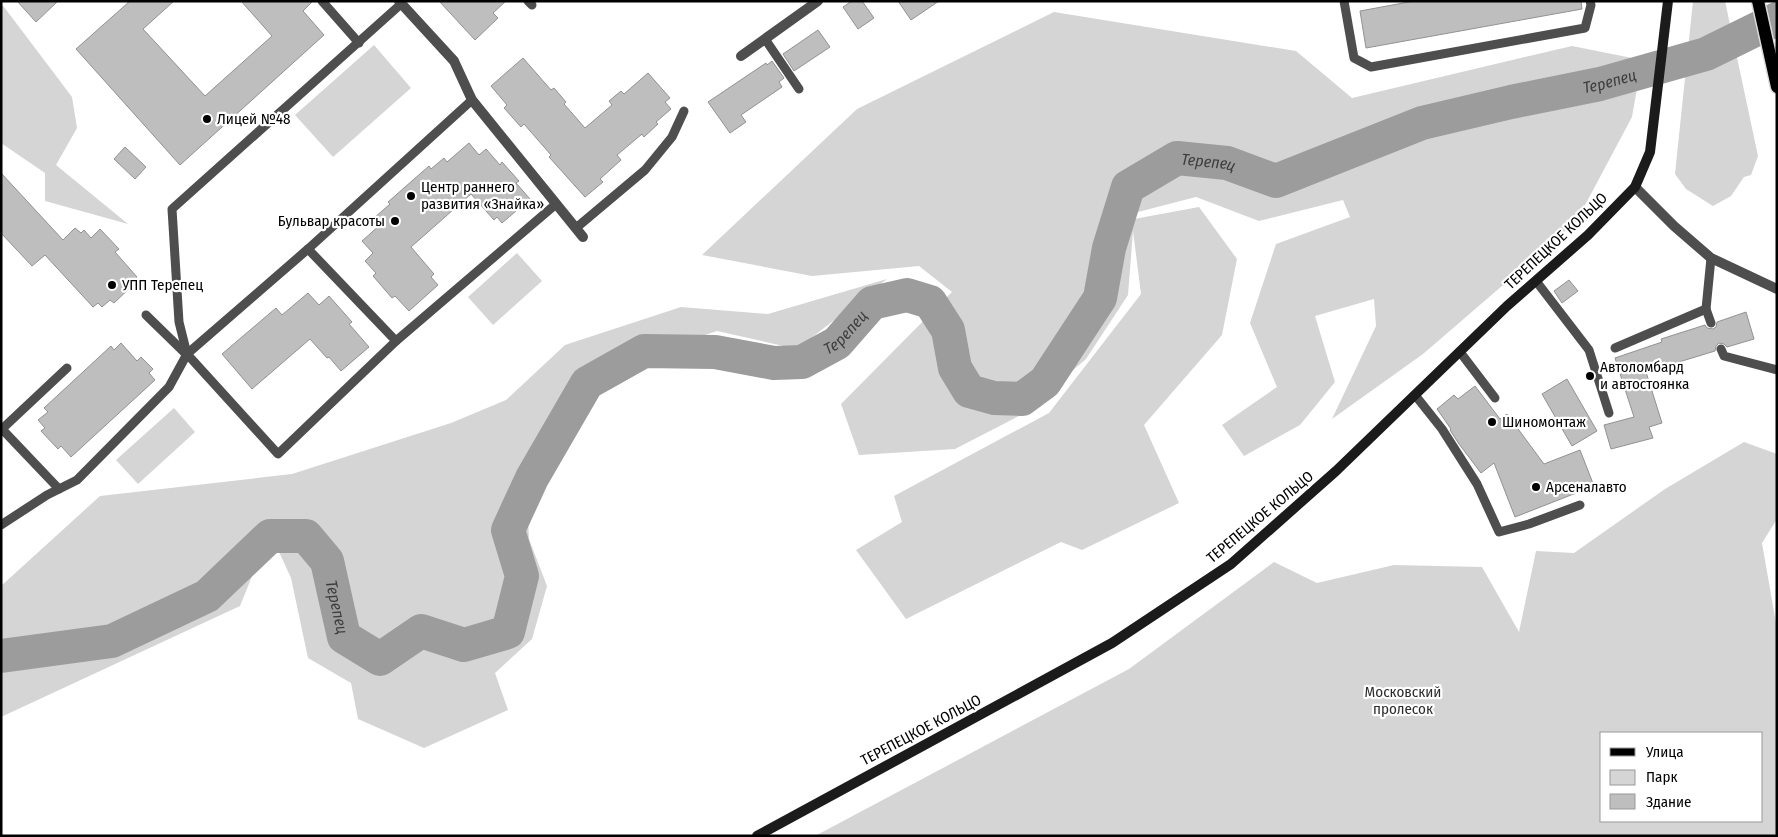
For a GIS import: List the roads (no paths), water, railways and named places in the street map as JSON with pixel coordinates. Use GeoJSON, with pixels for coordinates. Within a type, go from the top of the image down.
{"type":"FeatureCollection","features":[{"type":"Feature","properties":{"kind":"main road"},"geometry":{"type":"LineString","coordinates":[[1758,1],[1777,87]]}},
{"type":"Feature","properties":{"kind":"street"},"geometry":{"type":"LineString","coordinates":[[741,56],[818,1]]}},
{"type":"Feature","properties":{"kind":"street"},"geometry":{"type":"LineString","coordinates":[[400,3],[454,61],[472,100],[583,237]]}},
{"type":"Feature","properties":{"kind":"street","name":"ТЕРЕПЕЦКОЕ КОЛЬЦО"},"geometry":{"type":"LineString","coordinates":[[757,836],[1112,643],[1231,564],[1336,471],[1507,306],[1588,235],[1635,187],[1650,152],[1668,3]]}},
{"type":"Feature","properties":{"kind":"street"},"geometry":{"type":"LineString","coordinates":[[1635,187],[1674,226],[1711,258],[1777,288]]}},
{"type":"Feature","properties":{"kind":"lane"},"geometry":{"type":"LineString","coordinates":[[322,1],[358,43]]}},
{"type":"Feature","properties":{"kind":"lane"},"geometry":{"type":"LineString","coordinates":[[1344,1],[1354,58],[1371,67],[1585,28],[1591,5],[1590,1]]}},
{"type":"Feature","properties":{"kind":"lane"},"geometry":{"type":"LineString","coordinates":[[187,354],[179,322],[172,209],[358,43],[400,3]]}},
{"type":"Feature","properties":{"kind":"lane"},"geometry":{"type":"LineString","coordinates":[[765,39],[799,89]]}},
{"type":"Feature","properties":{"kind":"lane"},"geometry":{"type":"LineString","coordinates":[[1,525],[47,495],[76,480],[169,387],[187,354],[308,249],[472,100]]}},
{"type":"Feature","properties":{"kind":"lane"},"geometry":{"type":"LineString","coordinates":[[576,228],[645,170],[672,137],[684,111]]}},
{"type":"Feature","properties":{"kind":"lane"},"geometry":{"type":"LineString","coordinates":[[146,314],[187,354],[278,454],[396,341],[556,204]]}},
{"type":"Feature","properties":{"kind":"lane"},"geometry":{"type":"LineString","coordinates":[[308,249],[396,341]]}},
{"type":"Feature","properties":{"kind":"lane"},"geometry":{"type":"LineString","coordinates":[[1711,258],[1706,309],[1711,323]]}},
{"type":"Feature","properties":{"kind":"lane"},"geometry":{"type":"LineString","coordinates":[[1536,281],[1589,350],[1609,413]]}},
{"type":"Feature","properties":{"kind":"lane"},"geometry":{"type":"LineString","coordinates":[[1614,348],[1706,309]]}},
{"type":"Feature","properties":{"kind":"lane"},"geometry":{"type":"LineString","coordinates":[[1722,349],[1724,356],[1777,370]]}},
{"type":"Feature","properties":{"kind":"lane"},"geometry":{"type":"LineString","coordinates":[[1460,352],[1494,398]]}},
{"type":"Feature","properties":{"kind":"lane"},"geometry":{"type":"LineString","coordinates":[[59,489],[2,428],[67,368]]}},
{"type":"Feature","properties":{"kind":"lane"},"geometry":{"type":"LineString","coordinates":[[1416,395],[1442,429],[1477,484],[1499,532],[1529,524],[1580,506]]}},
{"type":"Feature","properties":{"kind":"waterway","name":"Терепец"},"geometry":{"type":"LineString","coordinates":[[1,656],[112,641],[207,596],[270,536],[306,536],[327,561],[344,637],[380,659],[421,631],[464,645],[508,632],[522,576],[508,530],[532,478],[587,383],[644,351],[715,352],[774,363],[802,362],[837,343],[872,303],[907,295],[930,302],[948,330],[955,368],[969,391],[994,398],[1022,399],[1045,382],[1100,298],[1109,248],[1128,187],[1177,158],[1227,163],[1276,181],[1422,123],[1600,84],[1706,54],[1777,19]]}},
{"type":"Feature","properties":{"kind":"place","name":"Лицей №48"},"geometry":{"type":"Point","coordinates":[207,119]}},
{"type":"Feature","properties":{"kind":"place","name":"Центр раннего развития «Знайка»"},"geometry":{"type":"Point","coordinates":[411,196]}},
{"type":"Feature","properties":{"kind":"place","name":"Бульвар красоты"},"geometry":{"type":"Point","coordinates":[395,221]}},
{"type":"Feature","properties":{"kind":"place","name":"УПП Терепец"},"geometry":{"type":"Point","coordinates":[112,285]}},
{"type":"Feature","properties":{"kind":"place","name":"Автоломбард и автостоянка"},"geometry":{"type":"Point","coordinates":[1590,376]}},
{"type":"Feature","properties":{"kind":"place","name":"Шиномонтаж"},"geometry":{"type":"Point","coordinates":[1492,422]}},
{"type":"Feature","properties":{"kind":"place","name":"Арсеналавто"},"geometry":{"type":"Point","coordinates":[1536,487]}},
{"type":"Feature","properties":{"kind":"park label","name":"Московский пролесок"},"geometry":{"type":"Point","coordinates":[1403,700]}}]}
